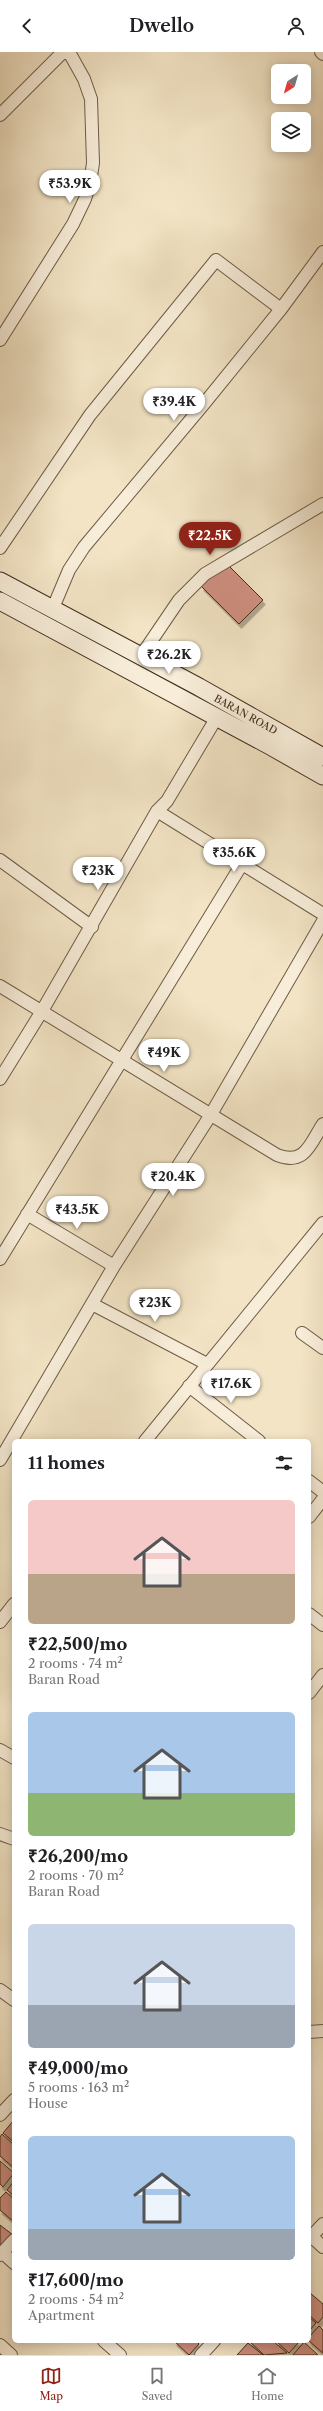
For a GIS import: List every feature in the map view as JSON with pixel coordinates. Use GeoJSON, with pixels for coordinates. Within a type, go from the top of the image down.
{"type":"FeatureCollection","features":[{"type":"Feature","properties":{"kind":"main road","name":"BARAN ROAD"},"geometry":{"type":"LineString","coordinates":[[0,581],[141,656],[323,757]]}},
{"type":"Feature","properties":{"kind":"main road","name":"BARAN ROAD"},"geometry":{"type":"LineString","coordinates":[[0,601],[217,716],[323,776]]}},
{"type":"Feature","properties":{"kind":"street"},"geometry":{"type":"LineString","coordinates":[[0,115],[63,52]]}},
{"type":"Feature","properties":{"kind":"street"},"geometry":{"type":"LineString","coordinates":[[0,340],[73,224],[85,199],[90,183],[93,163],[91,99],[84,78],[69,52]]}},
{"type":"Feature","properties":{"kind":"street"},"geometry":{"type":"LineString","coordinates":[[52,608],[69,570],[84,547],[282,308],[321,257]]}},
{"type":"Feature","properties":{"kind":"street"},"geometry":{"type":"LineString","coordinates":[[0,548],[90,415],[216,260],[282,308]]}},
{"type":"Feature","properties":{"kind":"street"},"geometry":{"type":"LineString","coordinates":[[141,656],[179,600],[205,574],[323,504]]}},
{"type":"Feature","properties":{"kind":"street"},"geometry":{"type":"LineString","coordinates":[[0,1079],[92,927],[157,811],[166,800],[217,716]]}},
{"type":"Feature","properties":{"kind":"street"},"geometry":{"type":"LineString","coordinates":[[157,811],[323,914]]}},
{"type":"Feature","properties":{"kind":"street"},"geometry":{"type":"LineString","coordinates":[[0,860],[92,927]]}},
{"type":"Feature","properties":{"kind":"street"},"geometry":{"type":"LineString","coordinates":[[0,1259],[123,1061],[242,864]]}},
{"type":"Feature","properties":{"kind":"street"},"geometry":{"type":"LineString","coordinates":[[12,1439],[114,1266],[210,1116],[323,921]]}},
{"type":"Feature","properties":{"kind":"street"},"geometry":{"type":"LineString","coordinates":[[0,986],[210,1116],[277,1155],[292,1160],[303,1154],[323,1124]]}},
{"type":"Feature","properties":{"kind":"street"},"geometry":{"type":"LineString","coordinates":[[27,1214],[114,1266]]}},
{"type":"Feature","properties":{"kind":"street"},"geometry":{"type":"LineString","coordinates":[[147,1439],[323,1223]]}},
{"type":"Feature","properties":{"kind":"street"},"geometry":{"type":"LineString","coordinates":[[92,1304],[207,1364]]}},
{"type":"Feature","properties":{"kind":"street"},"geometry":{"type":"LineString","coordinates":[[302,1332],[323,1348]]}},
{"type":"Feature","properties":{"kind":"street"},"geometry":{"type":"LineString","coordinates":[[189,1386],[256,1439]]}},
{"type":"Feature","properties":{"kind":"street"},"geometry":{"type":"LineString","coordinates":[[0,1460],[12,1440]]}},
{"type":"Feature","properties":{"kind":"street"},"geometry":{"type":"LineString","coordinates":[[311,1483],[323,1492]]}},
{"type":"Feature","properties":{"kind":"street"},"geometry":{"type":"LineString","coordinates":[[311,1514],[323,1499]]}},
{"type":"Feature","properties":{"kind":"street"},"geometry":{"type":"LineString","coordinates":[[0,1622],[12,1607]]}},
{"type":"Feature","properties":{"kind":"street"},"geometry":{"type":"LineString","coordinates":[[311,1616],[323,1625]]}},
{"type":"Feature","properties":{"kind":"street"},"geometry":{"type":"LineString","coordinates":[[311,1690],[323,1675]]}},
{"type":"Feature","properties":{"kind":"street"},"geometry":{"type":"LineString","coordinates":[[0,1750],[12,1757]]}},
{"type":"Feature","properties":{"kind":"street"},"geometry":{"type":"LineString","coordinates":[[0,1834],[12,1838]]}},
{"type":"Feature","properties":{"kind":"street"},"geometry":{"type":"LineString","coordinates":[[0,1990],[12,1999]]}},
{"type":"Feature","properties":{"kind":"street"},"geometry":{"type":"LineString","coordinates":[[311,2032],[323,2031]]}},
{"type":"Feature","properties":{"kind":"street"},"geometry":{"type":"LineString","coordinates":[[0,2115],[12,2102]]}},
{"type":"Feature","properties":{"kind":"street"},"geometry":{"type":"LineString","coordinates":[[311,2235],[323,2224]]}},
{"type":"Feature","properties":{"kind":"street"},"geometry":{"type":"LineString","coordinates":[[311,2237],[323,2247]]}},
{"type":"Feature","properties":{"kind":"street"},"geometry":{"type":"LineString","coordinates":[[12,2242],[1,2254],[12,2262]]}},
{"type":"Feature","properties":{"kind":"street"},"geometry":{"type":"LineString","coordinates":[[106,2343],[120,2355]]}},
{"type":"Feature","properties":{"kind":"street"},"geometry":{"type":"LineString","coordinates":[[200,2355],[212,2343]]}},
{"type":"Feature","properties":{"kind":"street"},"geometry":{"type":"LineString","coordinates":[[0,2345],[11,2355]]}},
{"type":"Feature","properties":{"kind":"building"},"geometry":{"type":"Polygon","coordinates":[[[225,562],[263,600],[239,624],[201,586],[225,562]]]}},
{"type":"Feature","properties":{"kind":"building"},"geometry":{"type":"Polygon","coordinates":[[[12,2122],[12,2140],[3,2133],[12,2122]]]}},
{"type":"Feature","properties":{"kind":"building"},"geometry":{"type":"Polygon","coordinates":[[[2,2134],[12,2143],[12,2166],[0,2156],[0,2137],[2,2134]]]}},
{"type":"Feature","properties":{"kind":"building"},"geometry":{"type":"Polygon","coordinates":[[[0,2161],[12,2171],[12,2176],[3,2187],[0,2184],[0,2161]]]}},
{"type":"Feature","properties":{"kind":"building"},"geometry":{"type":"Polygon","coordinates":[[[12,2184],[12,2194],[7,2190],[12,2184]]]}},
{"type":"Feature","properties":{"kind":"building"},"geometry":{"type":"Polygon","coordinates":[[[6,2192],[12,2197],[12,2220],[0,2210],[0,2198],[6,2192]]]}},
{"type":"Feature","properties":{"kind":"building"},"geometry":{"type":"Polygon","coordinates":[[[0,2225],[12,2234],[12,2236],[0,2248],[0,2225]]]}},
{"type":"Feature","properties":{"kind":"building"},"geometry":{"type":"Polygon","coordinates":[[[311,2294],[323,2304],[323,2317],[318,2323],[311,2317],[311,2294]]]}},
{"type":"Feature","properties":{"kind":"building"},"geometry":{"type":"Polygon","coordinates":[[[311,2319],[316,2323],[311,2329],[311,2319]]]}},
{"type":"Feature","properties":{"kind":"building"},"geometry":{"type":"Polygon","coordinates":[[[319,2326],[323,2330],[323,2353],[311,2343],[311,2335],[319,2326]]]}},
{"type":"Feature","properties":{"kind":"building"},"geometry":{"type":"Polygon","coordinates":[[[176,2343],[198,2343],[199,2344],[189,2355],[176,2343]]]}},
{"type":"Feature","properties":{"kind":"building"},"geometry":{"type":"Polygon","coordinates":[[[248,2343],[263,2355],[237,2355],[248,2343]]]}},
{"type":"Feature","properties":{"kind":"building"},"geometry":{"type":"Polygon","coordinates":[[[251,2343],[275,2343],[287,2353],[264,2355],[251,2343]]]}},
{"type":"Feature","properties":{"kind":"building"},"geometry":{"type":"Polygon","coordinates":[[[278,2343],[298,2343],[289,2353],[278,2343]]]}},
{"type":"Feature","properties":{"kind":"building"},"geometry":{"type":"Polygon","coordinates":[[[303,2343],[305,2343],[318,2355],[293,2355],[303,2343]]]}}]}
